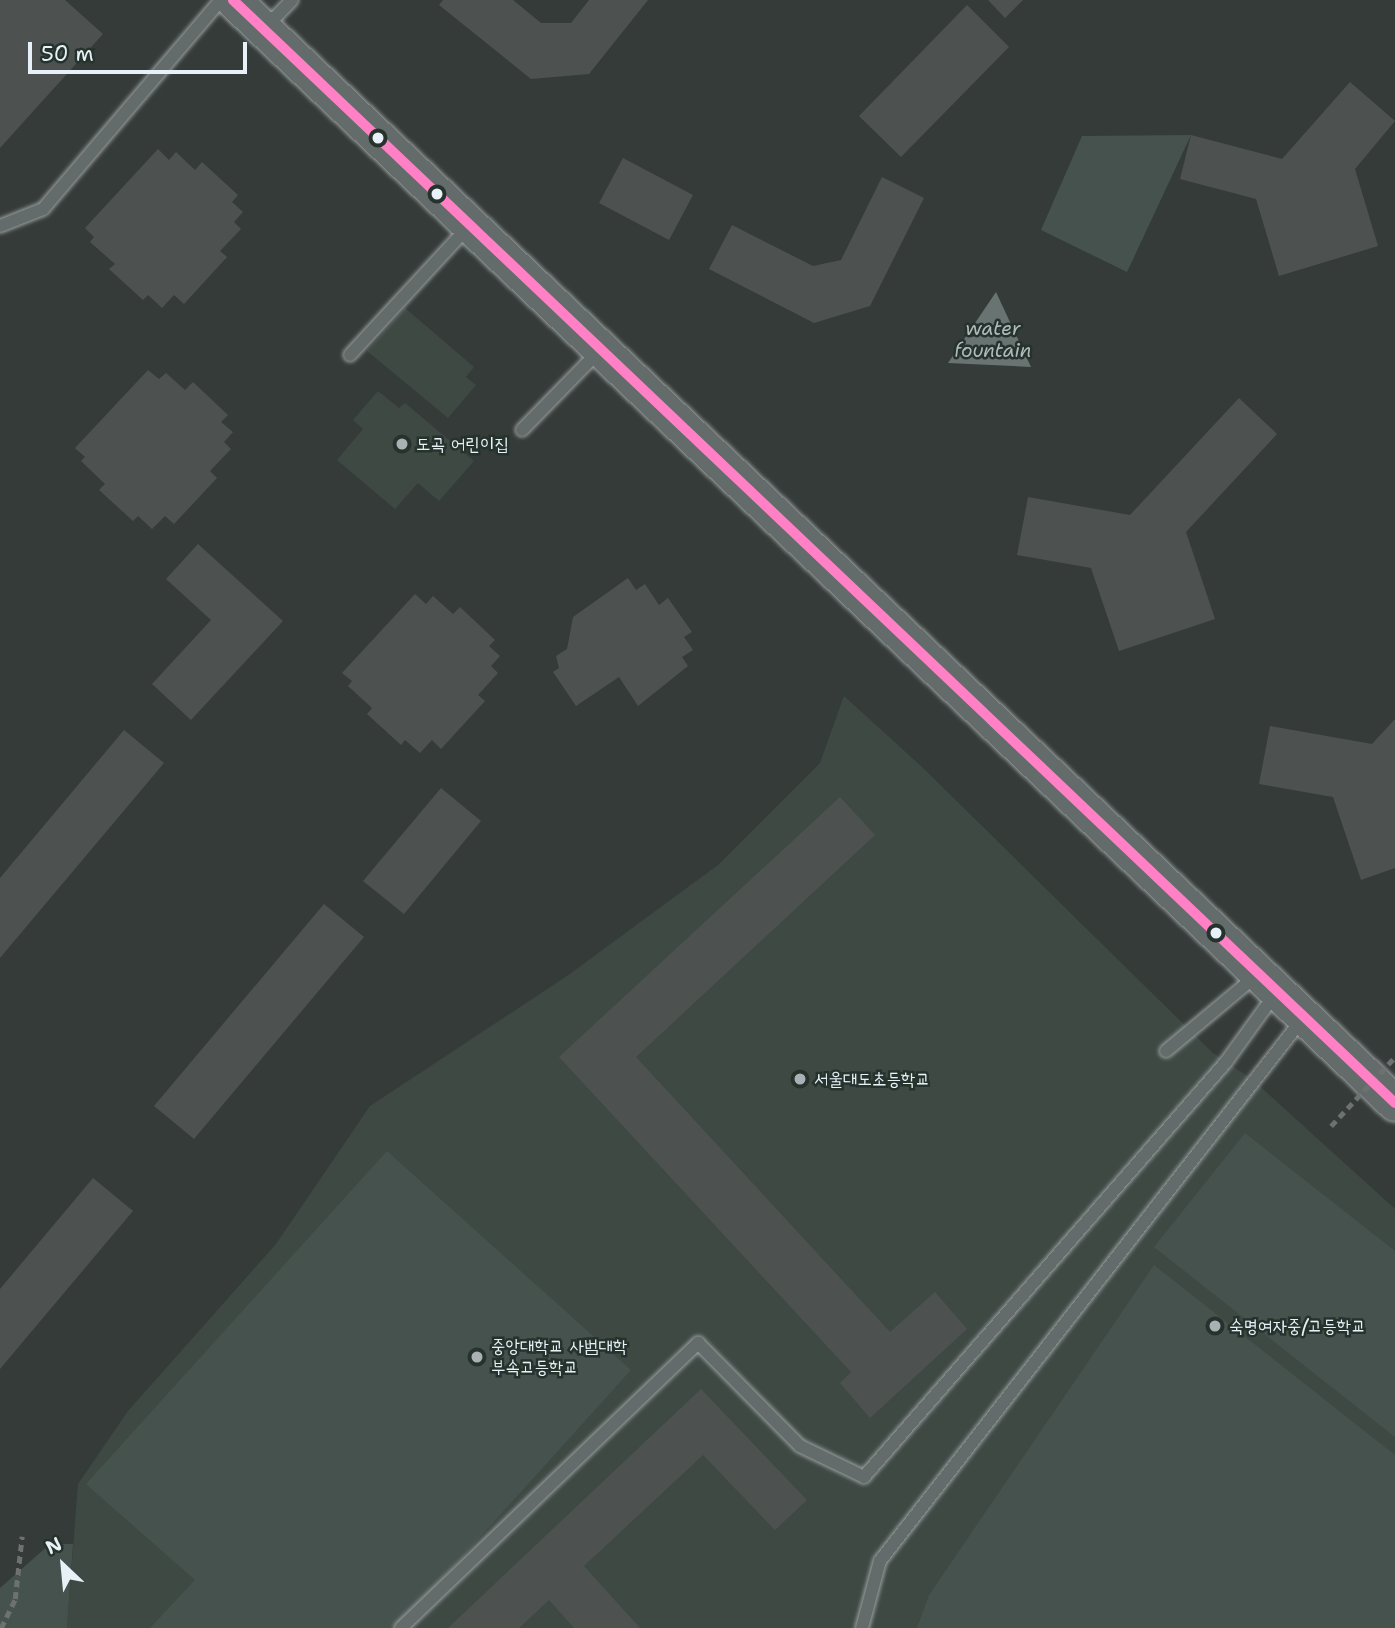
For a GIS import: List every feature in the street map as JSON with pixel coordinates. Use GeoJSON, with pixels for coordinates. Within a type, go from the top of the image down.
{"type":"FeatureCollection","features":[{"type":"Feature","properties":{"kind":"main road"},"geometry":{"type":"LineString","coordinates":[[233,0],[1395,1103]]}},
{"type":"Feature","properties":{"kind":"lane"},"geometry":{"type":"LineString","coordinates":[[0,226],[43,209],[221,0]]}},
{"type":"Feature","properties":{"kind":"lane"},"geometry":{"type":"LineString","coordinates":[[264,29],[292,0]]}},
{"type":"Feature","properties":{"kind":"lane"},"geometry":{"type":"LineString","coordinates":[[350,355],[469,226]]}},
{"type":"Feature","properties":{"kind":"lane"},"geometry":{"type":"LineString","coordinates":[[522,430],[601,350]]}},
{"type":"Feature","properties":{"kind":"lane"},"geometry":{"type":"LineString","coordinates":[[1166,1051],[1267,984]]}},
{"type":"Feature","properties":{"kind":"lane"},"geometry":{"type":"LineString","coordinates":[[401,1628],[698,1343],[800,1446],[864,1476],[1226,1062],[1267,984]]}},
{"type":"Feature","properties":{"kind":"lane"},"geometry":{"type":"LineString","coordinates":[[862,1628],[880,1561],[1304,1017]]}},
{"type":"Feature","properties":{"kind":"path"},"geometry":{"type":"LineString","coordinates":[[1331,1126],[1395,1057]]}},
{"type":"Feature","properties":{"kind":"path"},"geometry":{"type":"LineString","coordinates":[[1,1628],[15,1599],[22,1536]]}},
{"type":"Feature","properties":{"kind":"shaded area"},"geometry":{"type":"Polygon","coordinates":[[[1191,135],[1127,272],[1041,230],[1082,136],[1191,135]]]}},
{"type":"Feature","properties":{"kind":"shaded area","name":"도곡 어린이집"},"geometry":{"type":"Polygon","coordinates":[[[405,308],[474,367],[466,377],[476,385],[448,418],[367,351],[405,308]]]}},
{"type":"Feature","properties":{"kind":"shaded area","name":"도곡 어린이집"},"geometry":{"type":"Polygon","coordinates":[[[378,391],[399,408],[405,403],[474,461],[439,501],[418,483],[395,509],[337,460],[363,429],[353,420],[378,391]]]}},
{"type":"Feature","properties":{"kind":"shaded area"},"geometry":{"type":"Polygon","coordinates":[[[844,696],[922,767],[1213,1053],[1253,1080],[1395,1209],[1395,1628],[67,1628],[78,1484],[128,1411],[276,1244],[370,1106],[567,976],[718,865],[820,763],[844,696]]]}},
{"type":"Feature","properties":{"kind":"shaded area"},"geometry":{"type":"Polygon","coordinates":[[[1245,1133],[1395,1251],[1395,1437],[1154,1247],[1245,1133]]]}},
{"type":"Feature","properties":{"kind":"shaded area"},"geometry":{"type":"Polygon","coordinates":[[[387,1151],[631,1370],[398,1628],[150,1628],[195,1580],[86,1484],[387,1151]]]}},
{"type":"Feature","properties":{"kind":"shaded area"},"geometry":{"type":"Polygon","coordinates":[[[1154,1265],[1395,1455],[1395,1628],[917,1628],[929,1595],[1154,1265]]]}},
{"type":"Feature","properties":{"kind":"shaded area"},"geometry":{"type":"Polygon","coordinates":[[[50,1544],[73,1544],[67,1628],[0,1628],[0,1588],[50,1544]]]}},
{"type":"Feature","properties":{"kind":"water","name":"water fountain"},"geometry":{"type":"Polygon","coordinates":[[[996,292],[1031,367],[948,363],[996,292]]]}},
{"type":"Feature","properties":{"kind":"building"},"geometry":{"type":"Polygon","coordinates":[[[0,0],[65,0],[103,34],[0,148],[0,0]]]}},
{"type":"Feature","properties":{"kind":"building"},"geometry":{"type":"Polygon","coordinates":[[[443,0],[513,0],[541,23],[571,23],[589,0],[648,0],[589,74],[531,79],[439,5],[443,0]]]}},
{"type":"Feature","properties":{"kind":"building"},"geometry":{"type":"Polygon","coordinates":[[[988,0],[1023,0],[1005,18],[988,0]]]}},
{"type":"Feature","properties":{"kind":"building"},"geometry":{"type":"Polygon","coordinates":[[[967,5],[1009,47],[901,157],[859,116],[967,5]]]}},
{"type":"Feature","properties":{"kind":"building"},"geometry":{"type":"Polygon","coordinates":[[[1350,82],[1395,121],[1355,169],[1378,246],[1279,276],[1256,199],[1180,179],[1191,135],[1282,159],[1350,82]]]}},
{"type":"Feature","properties":{"kind":"building"},"geometry":{"type":"Polygon","coordinates":[[[158,149],[169,160],[176,152],[195,170],[202,162],[238,195],[232,202],[243,212],[234,222],[241,229],[220,251],[227,257],[184,304],[174,295],[162,308],[148,295],[143,300],[109,269],[115,264],[90,242],[94,237],[85,228],[158,149]]]}},
{"type":"Feature","properties":{"kind":"building"},"geometry":{"type":"Polygon","coordinates":[[[623,158],[693,195],[669,240],[599,203],[623,158]]]}},
{"type":"Feature","properties":{"kind":"building"},"geometry":{"type":"Polygon","coordinates":[[[882,177],[924,198],[870,306],[814,323],[709,269],[732,225],[813,266],[841,260],[882,177]]]}},
{"type":"Feature","properties":{"kind":"building"},"geometry":{"type":"Polygon","coordinates":[[[148,370],[159,379],[166,373],[185,390],[193,382],[228,415],[221,422],[233,432],[224,442],[231,449],[210,471],[217,478],[174,524],[165,516],[152,529],[138,516],[133,521],[99,490],[105,484],[81,461],[85,457],[75,448],[148,370]]]}},
{"type":"Feature","properties":{"kind":"building"},"geometry":{"type":"Polygon","coordinates":[[[1239,398],[1277,434],[1186,532],[1215,619],[1119,651],[1091,568],[1017,555],[1028,497],[1130,515],[1239,398]]]}},
{"type":"Feature","properties":{"kind":"building"},"geometry":{"type":"Polygon","coordinates":[[[198,544],[283,621],[191,720],[152,684],[211,620],[166,579],[198,544]]]}},
{"type":"Feature","properties":{"kind":"building"},"geometry":{"type":"Polygon","coordinates":[[[628,578],[636,590],[645,584],[659,605],[668,598],[692,632],[684,637],[693,650],[682,657],[688,666],[638,706],[619,677],[576,706],[553,672],[559,668],[556,656],[567,649],[573,617],[628,578]]]}},
{"type":"Feature","properties":{"kind":"building"},"geometry":{"type":"Polygon","coordinates":[[[415,594],[426,604],[433,596],[453,614],[460,607],[495,640],[489,646],[500,656],[491,666],[498,673],[478,695],[485,701],[441,749],[432,740],[420,753],[405,740],[401,745],[367,714],[372,708],[348,686],[352,681],[342,673],[415,594]]]}},
{"type":"Feature","properties":{"kind":"building"},"geometry":{"type":"Polygon","coordinates":[[[1395,719],[1395,868],[1361,880],[1333,797],[1259,784],[1270,726],[1372,744],[1395,719]]]}},
{"type":"Feature","properties":{"kind":"building"},"geometry":{"type":"Polygon","coordinates":[[[124,730],[164,763],[0,958],[0,878],[124,730]]]}},
{"type":"Feature","properties":{"kind":"building"},"geometry":{"type":"Polygon","coordinates":[[[441,788],[481,821],[404,914],[363,881],[441,788]]]}},
{"type":"Feature","properties":{"kind":"building"},"geometry":{"type":"Polygon","coordinates":[[[840,797],[875,835],[636,1057],[890,1332],[935,1292],[967,1329],[870,1418],[840,1383],[851,1372],[559,1057],[840,797]]]}},
{"type":"Feature","properties":{"kind":"building"},"geometry":{"type":"Polygon","coordinates":[[[324,904],[364,937],[194,1139],[154,1106],[324,904]]]}},
{"type":"Feature","properties":{"kind":"building"},"geometry":{"type":"Polygon","coordinates":[[[93,1178],[133,1211],[0,1369],[0,1289],[93,1178]]]}},
{"type":"Feature","properties":{"kind":"building"},"geometry":{"type":"Polygon","coordinates":[[[701,1389],[807,1500],[775,1530],[703,1455],[584,1566],[640,1628],[574,1628],[549,1600],[519,1628],[448,1628],[701,1389]]]}},
{"type":"Feature","properties":{"kind":"transit line"},"geometry":{"type":"LineString","coordinates":[[233,0],[1395,1103]]}},
{"type":"Feature","properties":{"kind":"place","name":"도곡 어린이집"},"geometry":{"type":"Point","coordinates":[402,444]}},
{"type":"Feature","properties":{"kind":"place","name":"서울대도초등학교"},"geometry":{"type":"Point","coordinates":[800,1079]}},
{"type":"Feature","properties":{"kind":"place","name":"숙명여자중/고등학교"},"geometry":{"type":"Point","coordinates":[1215,1326]}},
{"type":"Feature","properties":{"kind":"place","name":"중앙대학교 사범대학 부속고등학교"},"geometry":{"type":"Point","coordinates":[477,1357]}}]}
